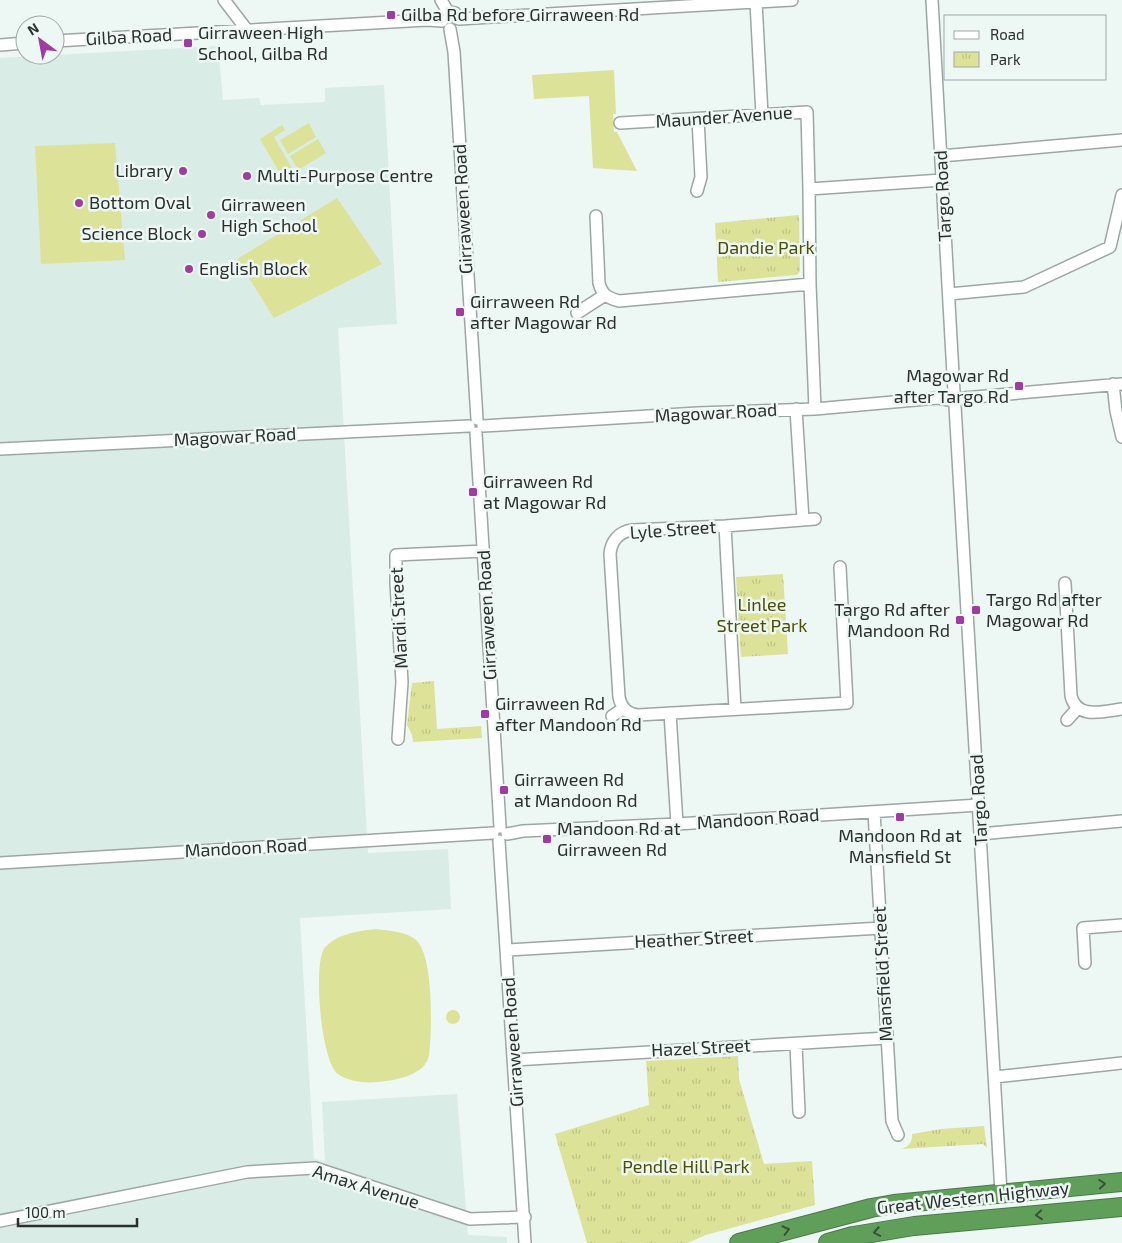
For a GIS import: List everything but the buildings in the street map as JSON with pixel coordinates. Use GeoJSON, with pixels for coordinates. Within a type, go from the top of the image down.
{"type":"FeatureCollection","features":[{"type":"Feature","properties":{"kind":"highway","name":"Great Western Highway"},"geometry":{"type":"LineString","coordinates":[[739,1243],[871,1208],[894,1204],[1122,1182]]}},
{"type":"Feature","properties":{"kind":"highway","name":"Great Western Highway"},"geometry":{"type":"LineString","coordinates":[[828,1243],[853,1236],[914,1226],[1122,1207]]}},
{"type":"Feature","properties":{"kind":"street"},"geometry":{"type":"LineString","coordinates":[[224,0],[247,30]]}},
{"type":"Feature","properties":{"kind":"street","name":"Girraween Road"},"geometry":{"type":"LineString","coordinates":[[441,0],[454,52],[507,950],[525,1217],[525,1243]]}},
{"type":"Feature","properties":{"kind":"street"},"geometry":{"type":"LineString","coordinates":[[447,21],[455,13],[459,19],[650,4],[792,0]]}},
{"type":"Feature","properties":{"kind":"street","name":"Targo Road"},"geometry":{"type":"LineString","coordinates":[[932,0],[1001,1193]]}},
{"type":"Feature","properties":{"kind":"street"},"geometry":{"type":"LineString","coordinates":[[756,2],[762,115]]}},
{"type":"Feature","properties":{"kind":"street","name":"Gilba Road"},"geometry":{"type":"LineString","coordinates":[[65,40],[447,21]]}},
{"type":"Feature","properties":{"kind":"street"},"geometry":{"type":"LineString","coordinates":[[0,44],[15,43]]}},
{"type":"Feature","properties":{"kind":"street","name":"Maunder Avenue"},"geometry":{"type":"LineString","coordinates":[[620,124],[807,112],[814,408]]}},
{"type":"Feature","properties":{"kind":"street"},"geometry":{"type":"LineString","coordinates":[[697,191],[701,177],[698,119]]}},
{"type":"Feature","properties":{"kind":"street"},"geometry":{"type":"LineString","coordinates":[[941,156],[1122,140]]}},
{"type":"Feature","properties":{"kind":"street"},"geometry":{"type":"LineString","coordinates":[[809,188],[942,180]]}},
{"type":"Feature","properties":{"kind":"street"},"geometry":{"type":"LineString","coordinates":[[949,294],[1024,288],[1110,247],[1122,195]]}},
{"type":"Feature","properties":{"kind":"street"},"geometry":{"type":"LineString","coordinates":[[596,216],[599,283],[605,295],[610,299],[620,301],[810,284]]}},
{"type":"Feature","properties":{"kind":"street"},"geometry":{"type":"LineString","coordinates":[[578,313],[605,295]]}},
{"type":"Feature","properties":{"kind":"street"},"geometry":{"type":"LineString","coordinates":[[1118,384],[1116,411],[1122,437]]}},
{"type":"Feature","properties":{"kind":"street","name":"Magowar Road"},"geometry":{"type":"LineString","coordinates":[[0,449],[814,408],[938,398],[955,399],[1118,384]]}},
{"type":"Feature","properties":{"kind":"street"},"geometry":{"type":"LineString","coordinates":[[796,409],[802,520]]}},
{"type":"Feature","properties":{"kind":"street","name":"Lyle Street"},"geometry":{"type":"LineString","coordinates":[[624,708],[619,697],[610,554],[612,543],[619,535],[632,530],[815,520]]}},
{"type":"Feature","properties":{"kind":"street"},"geometry":{"type":"LineString","coordinates":[[725,526],[735,709]]}},
{"type":"Feature","properties":{"kind":"street","name":"Mardi Street"},"geometry":{"type":"LineString","coordinates":[[398,739],[402,682],[396,555],[484,550]]}},
{"type":"Feature","properties":{"kind":"street"},"geometry":{"type":"LineString","coordinates":[[612,716],[624,708],[630,714],[638,715],[847,703],[840,566]]}},
{"type":"Feature","properties":{"kind":"street"},"geometry":{"type":"LineString","coordinates":[[1065,583],[1071,696],[1074,705],[1077,709],[1087,712],[1122,709]]}},
{"type":"Feature","properties":{"kind":"street"},"geometry":{"type":"LineString","coordinates":[[1067,720],[1077,709]]}},
{"type":"Feature","properties":{"kind":"street"},"geometry":{"type":"LineString","coordinates":[[670,713],[676,824]]}},
{"type":"Feature","properties":{"kind":"street","name":"Mandoon Road"},"geometry":{"type":"LineString","coordinates":[[0,863],[979,805]]}},
{"type":"Feature","properties":{"kind":"street","name":"Mansfield Street"},"geometry":{"type":"LineString","coordinates":[[874,812],[892,1121],[898,1135]]}},
{"type":"Feature","properties":{"kind":"street"},"geometry":{"type":"LineString","coordinates":[[980,834],[1122,821]]}},
{"type":"Feature","properties":{"kind":"street"},"geometry":{"type":"LineString","coordinates":[[1085,963],[1083,928],[1122,925]]}},
{"type":"Feature","properties":{"kind":"street","name":"Heather Street"},"geometry":{"type":"LineString","coordinates":[[507,950],[881,928]]}},
{"type":"Feature","properties":{"kind":"street","name":"Hazel Street"},"geometry":{"type":"LineString","coordinates":[[514,1060],[887,1038]]}},
{"type":"Feature","properties":{"kind":"street"},"geometry":{"type":"LineString","coordinates":[[796,1044],[799,1112]]}},
{"type":"Feature","properties":{"kind":"street"},"geometry":{"type":"LineString","coordinates":[[995,1077],[1122,1063]]}},
{"type":"Feature","properties":{"kind":"street","name":"Amax Avenue"},"geometry":{"type":"LineString","coordinates":[[0,1221],[247,1172],[315,1168],[470,1219],[525,1217]]}},
{"type":"Feature","properties":{"kind":"shaded area"},"geometry":{"type":"Polygon","coordinates":[[[218,46],[223,100],[259,98],[261,105],[325,102],[325,88],[384,85],[397,324],[338,328],[368,853],[448,849],[451,909],[300,918],[314,1159],[325,1161],[322,1102],[457,1094],[468,1235],[507,1237],[507,1243],[0,1243],[0,58],[15,57],[15,65],[65,65],[65,54],[218,46]]]}},
{"type":"Feature","properties":{"kind":"green space"},"geometry":{"type":"Polygon","coordinates":[[[614,70],[616,114],[613,114],[614,132],[617,132],[637,171],[593,168],[589,96],[534,99],[532,75],[614,70]]]}},
{"type":"Feature","properties":{"kind":"green space"},"geometry":{"type":"Polygon","coordinates":[[[309,123],[316,137],[288,154],[280,140],[309,123]]]}},
{"type":"Feature","properties":{"kind":"green space"},"geometry":{"type":"Polygon","coordinates":[[[282,125],[285,130],[274,137],[292,168],[281,175],[260,139],[282,125]]]}},
{"type":"Feature","properties":{"kind":"green space"},"geometry":{"type":"Polygon","coordinates":[[[318,139],[326,153],[298,170],[290,156],[318,139]]]}},
{"type":"Feature","properties":{"kind":"green space","name":"Bottom Oval"},"geometry":{"type":"Polygon","coordinates":[[[115,143],[125,260],[41,264],[35,146],[115,143]]]}},
{"type":"Feature","properties":{"kind":"green space"},"geometry":{"type":"Polygon","coordinates":[[[337,198],[382,264],[274,318],[237,259],[337,198]]]}},
{"type":"Feature","properties":{"kind":"green space","name":"Dandie Park"},"geometry":{"type":"Polygon","coordinates":[[[799,215],[800,271],[797,275],[718,282],[715,223],[799,215]]]}},
{"type":"Feature","properties":{"kind":"green space","name":"Linlee Street Park"},"geometry":{"type":"Polygon","coordinates":[[[783,574],[788,654],[741,657],[736,577],[783,574]]]}},
{"type":"Feature","properties":{"kind":"green space"},"geometry":{"type":"Polygon","coordinates":[[[434,681],[437,729],[481,726],[482,738],[413,742],[407,725],[412,683],[434,681]]]}},
{"type":"Feature","properties":{"kind":"green space"},"geometry":{"type":"Polygon","coordinates":[[[376,929],[397,932],[412,937],[422,949],[429,977],[431,1030],[429,1055],[425,1064],[410,1075],[386,1081],[360,1082],[338,1074],[332,1066],[323,1034],[319,974],[324,949],[334,940],[348,934],[376,929]]]}},
{"type":"Feature","properties":{"kind":"green space"},"geometry":{"type":"Polygon","coordinates":[[[450,1010],[456,1010],[460,1017],[456,1024],[450,1024],[446,1020],[446,1014],[450,1010]]]}},
{"type":"Feature","properties":{"kind":"green space","name":"Pendle Hill Park"},"geometry":{"type":"Polygon","coordinates":[[[738,1056],[739,1079],[764,1164],[812,1161],[815,1205],[706,1235],[687,1243],[587,1243],[555,1134],[649,1105],[646,1061],[738,1056]]]}},
{"type":"Feature","properties":{"kind":"green space"},"geometry":{"type":"Polygon","coordinates":[[[984,1126],[987,1148],[983,1144],[901,1149],[910,1144],[912,1134],[941,1129],[984,1126]]]}},
{"type":"Feature","properties":{"kind":"place","name":"Gilba Rd before Girraween Rd"},"geometry":{"type":"Point","coordinates":[391,15]}},
{"type":"Feature","properties":{"kind":"place","name":"Girraween High School, Gilba Rd"},"geometry":{"type":"Point","coordinates":[188,43]}},
{"type":"Feature","properties":{"kind":"place","name":"Library"},"geometry":{"type":"Point","coordinates":[183,171]}},
{"type":"Feature","properties":{"kind":"place","name":"Multi-Purpose Centre"},"geometry":{"type":"Point","coordinates":[247,176]}},
{"type":"Feature","properties":{"kind":"place","name":"Bottom Oval"},"geometry":{"type":"Point","coordinates":[79,203]}},
{"type":"Feature","properties":{"kind":"place","name":"Girraween High School"},"geometry":{"type":"Point","coordinates":[211,215]}},
{"type":"Feature","properties":{"kind":"place","name":"Science Block"},"geometry":{"type":"Point","coordinates":[202,234]}},
{"type":"Feature","properties":{"kind":"place","name":"English Block"},"geometry":{"type":"Point","coordinates":[189,269]}},
{"type":"Feature","properties":{"kind":"place","name":"Girraween Rd after Magowar Rd"},"geometry":{"type":"Point","coordinates":[460,312]}},
{"type":"Feature","properties":{"kind":"place","name":"Magowar Rd after Targo Rd"},"geometry":{"type":"Point","coordinates":[1019,386]}},
{"type":"Feature","properties":{"kind":"place","name":"Girraween Rd at Magowar Rd"},"geometry":{"type":"Point","coordinates":[473,492]}},
{"type":"Feature","properties":{"kind":"place","name":"Targo Rd after Magowar Rd"},"geometry":{"type":"Point","coordinates":[976,610]}},
{"type":"Feature","properties":{"kind":"place","name":"Targo Rd after Mandoon Rd"},"geometry":{"type":"Point","coordinates":[960,620]}},
{"type":"Feature","properties":{"kind":"place","name":"Girraween Rd after Mandoon Rd"},"geometry":{"type":"Point","coordinates":[485,714]}},
{"type":"Feature","properties":{"kind":"place","name":"Girraween Rd at Mandoon Rd"},"geometry":{"type":"Point","coordinates":[504,790]}},
{"type":"Feature","properties":{"kind":"place","name":"Mandoon Rd at Mansfield St"},"geometry":{"type":"Point","coordinates":[900,817]}},
{"type":"Feature","properties":{"kind":"place","name":"Mandoon Rd at Girraween Rd"},"geometry":{"type":"Point","coordinates":[547,839]}}]}
